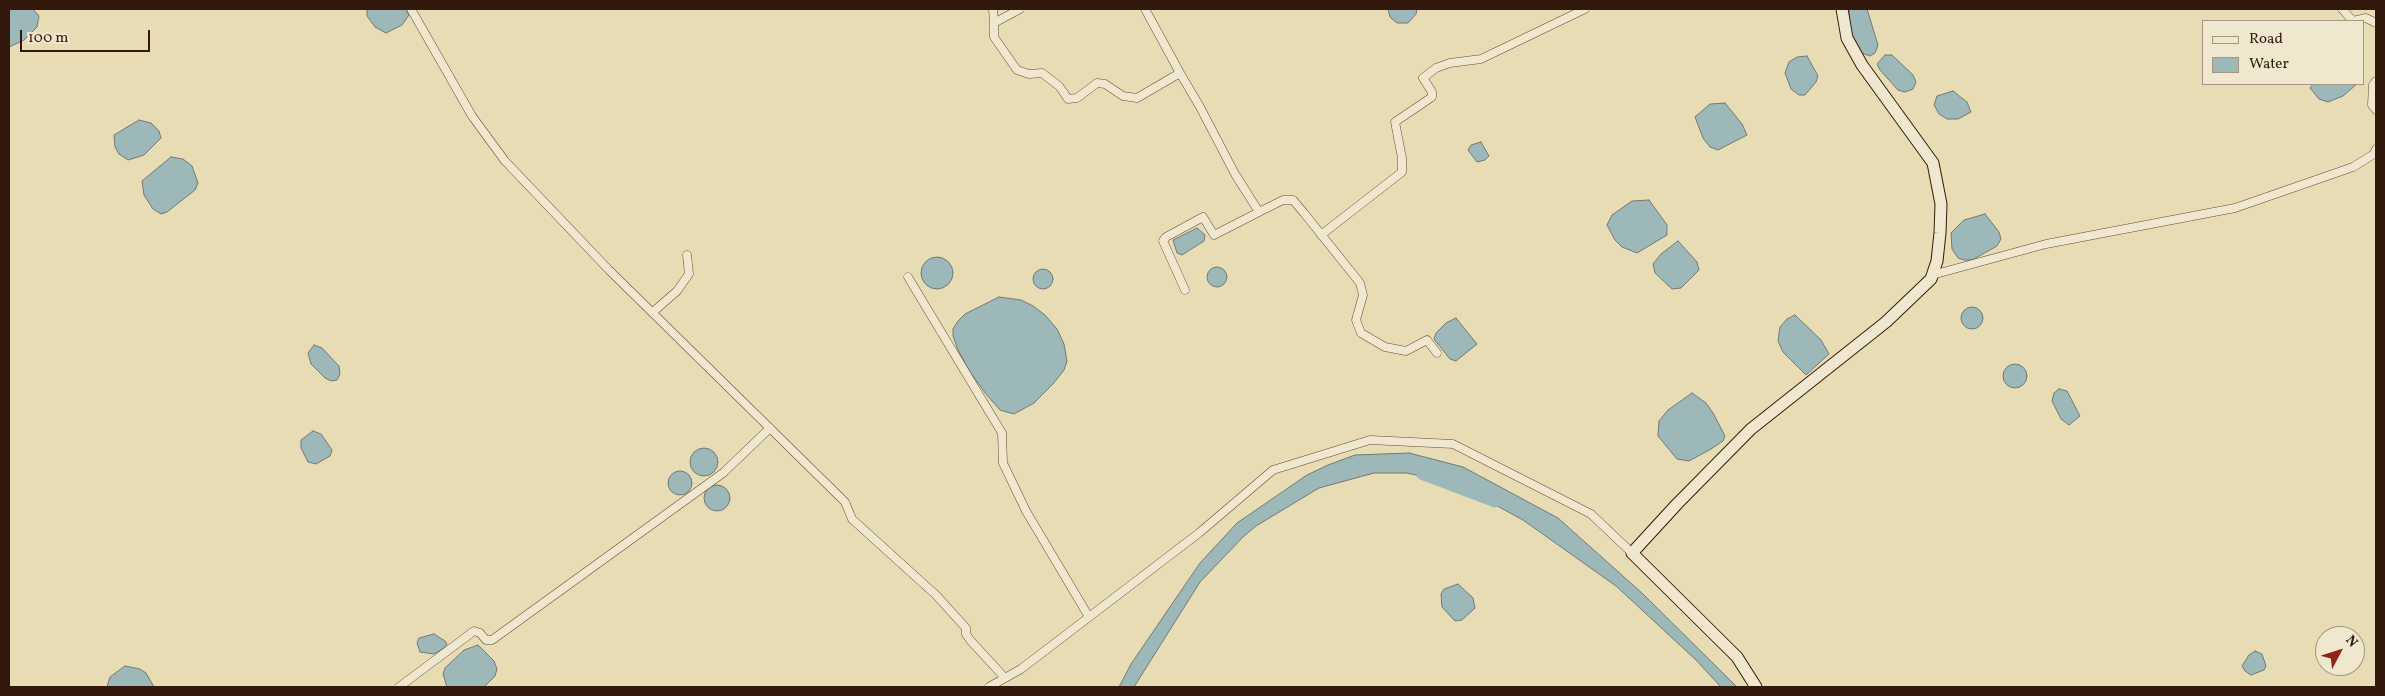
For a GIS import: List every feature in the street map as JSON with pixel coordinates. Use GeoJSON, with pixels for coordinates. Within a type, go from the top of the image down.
{"type":"FeatureCollection","features":[{"type":"Feature","properties":{"kind":"main road"},"geometry":{"type":"LineString","coordinates":[[1756,687],[1737,657],[1632,553],[1751,429],[1886,322],[1911,300],[1932,275],[1937,261],[1941,204],[1933,163],[1862,65],[1847,38],[1842,9]]}},
{"type":"Feature","properties":{"kind":"street"},"geometry":{"type":"LineString","coordinates":[[411,9],[472,116],[505,161],[609,270],[845,502],[852,519],[936,595],[966,628],[966,634],[970,640],[1005,678]]}},
{"type":"Feature","properties":{"kind":"street"},"geometry":{"type":"LineString","coordinates":[[993,9],[994,37],[1017,70],[1029,74],[1042,73],[1059,86],[1068,99],[1077,98],[1097,83],[1106,84],[1123,96],[1137,98],[1180,73]]}},
{"type":"Feature","properties":{"kind":"street"},"geometry":{"type":"LineString","coordinates":[[994,23],[1020,9]]}},
{"type":"Feature","properties":{"kind":"street"},"geometry":{"type":"LineString","coordinates":[[1145,9],[1235,174],[1260,212]]}},
{"type":"Feature","properties":{"kind":"street"},"geometry":{"type":"LineString","coordinates":[[1321,235],[1402,172],[1402,158],[1394,122],[1432,98],[1432,92],[1423,78],[1436,68],[1450,63],[1481,59],[1585,9]]}},
{"type":"Feature","properties":{"kind":"street"},"geometry":{"type":"LineString","coordinates":[[2342,9],[2352,20]]}},
{"type":"Feature","properties":{"kind":"street"},"geometry":{"type":"LineString","coordinates":[[2357,20],[2366,18],[2376,23]]}},
{"type":"Feature","properties":{"kind":"street"},"geometry":{"type":"LineString","coordinates":[[2376,81],[2373,85],[2372,105],[2376,110]]}},
{"type":"Feature","properties":{"kind":"street"},"geometry":{"type":"LineString","coordinates":[[1932,275],[2046,244],[2235,208],[2353,167],[2374,154],[2376,149]]}},
{"type":"Feature","properties":{"kind":"street"},"geometry":{"type":"LineString","coordinates":[[1185,290],[1163,241],[1166,237],[1203,217],[1214,235],[1283,200],[1293,200],[1360,283],[1362,295],[1356,320],[1361,333],[1384,347],[1406,351],[1428,340],[1437,353]]}},
{"type":"Feature","properties":{"kind":"street"},"geometry":{"type":"LineString","coordinates":[[653,312],[677,291],[690,274],[687,255]]}},
{"type":"Feature","properties":{"kind":"street"},"geometry":{"type":"LineString","coordinates":[[908,277],[1002,433],[1003,463],[1026,511],[1089,617]]}},
{"type":"Feature","properties":{"kind":"street"},"geometry":{"type":"LineString","coordinates":[[399,687],[474,631],[480,633],[486,640],[492,640],[723,473],[770,428]]}},
{"type":"Feature","properties":{"kind":"street"},"geometry":{"type":"LineString","coordinates":[[989,687],[1021,669],[1198,533],[1273,470],[1370,440],[1453,444],[1591,514],[1632,553]]}},
{"type":"Feature","properties":{"kind":"water"},"geometry":{"type":"Polygon","coordinates":[[[9,9],[33,9],[39,16],[37,27],[24,40],[9,47],[9,9]]]}},
{"type":"Feature","properties":{"kind":"water"},"geometry":{"type":"Polygon","coordinates":[[[367,9],[406,9],[409,15],[402,25],[386,33],[375,27],[367,16],[367,9]]]}},
{"type":"Feature","properties":{"kind":"water"},"geometry":{"type":"Polygon","coordinates":[[[1388,9],[1417,9],[1416,14],[1408,23],[1397,23],[1390,17],[1388,9]]]}},
{"type":"Feature","properties":{"kind":"water"},"geometry":{"type":"Polygon","coordinates":[[[1849,9],[1867,9],[1878,45],[1875,53],[1870,56],[1862,53],[1855,46],[1850,36],[1849,9]]]}},
{"type":"Feature","properties":{"kind":"water"},"geometry":{"type":"Polygon","coordinates":[[[1885,55],[1892,55],[1913,75],[1916,82],[1913,89],[1905,92],[1898,90],[1880,70],[1877,64],[1885,55]]]}},
{"type":"Feature","properties":{"kind":"water"},"geometry":{"type":"Polygon","coordinates":[[[1807,56],[1818,76],[1816,82],[1805,95],[1799,95],[1791,89],[1785,73],[1789,62],[1797,57],[1807,56]]]}},
{"type":"Feature","properties":{"kind":"water"},"geometry":{"type":"Polygon","coordinates":[[[2312,85],[2356,85],[2343,96],[2328,102],[2319,99],[2310,88],[2312,85]]]}},
{"type":"Feature","properties":{"kind":"water"},"geometry":{"type":"Polygon","coordinates":[[[1953,91],[1967,102],[1971,112],[1958,119],[1947,119],[1939,114],[1934,105],[1937,96],[1953,91]]]}},
{"type":"Feature","properties":{"kind":"water"},"geometry":{"type":"Polygon","coordinates":[[[1725,103],[1742,124],[1747,135],[1718,150],[1710,147],[1703,138],[1695,117],[1710,104],[1725,103]]]}},
{"type":"Feature","properties":{"kind":"water"},"geometry":{"type":"Polygon","coordinates":[[[139,120],[151,123],[159,131],[161,138],[144,155],[128,160],[119,154],[115,147],[114,135],[139,120]]]}},
{"type":"Feature","properties":{"kind":"water"},"geometry":{"type":"Polygon","coordinates":[[[1481,142],[1489,156],[1485,160],[1477,162],[1468,150],[1471,145],[1481,142]]]}},
{"type":"Feature","properties":{"kind":"water"},"geometry":{"type":"Polygon","coordinates":[[[171,157],[183,159],[192,166],[198,183],[195,190],[167,212],[161,214],[153,209],[144,195],[142,181],[171,157]]]}},
{"type":"Feature","properties":{"kind":"water"},"geometry":{"type":"Polygon","coordinates":[[[1649,200],[1667,225],[1667,235],[1637,253],[1622,247],[1615,240],[1607,225],[1612,215],[1632,201],[1649,200]]]}},
{"type":"Feature","properties":{"kind":"water"},"geometry":{"type":"Polygon","coordinates":[[[1985,214],[1999,232],[2001,239],[1997,246],[1972,260],[1958,258],[1952,249],[1951,233],[1964,220],[1985,214]]]}},
{"type":"Feature","properties":{"kind":"water"},"geometry":{"type":"Polygon","coordinates":[[[1197,228],[1205,235],[1204,241],[1182,255],[1177,253],[1173,240],[1197,228]]]}},
{"type":"Feature","properties":{"kind":"water"},"geometry":{"type":"Polygon","coordinates":[[[1678,241],[1697,262],[1699,270],[1681,288],[1672,289],[1655,273],[1653,264],[1661,254],[1678,241]]]}},
{"type":"Feature","properties":{"kind":"water"},"geometry":{"type":"Polygon","coordinates":[[[937,257],[948,262],[953,273],[948,284],[937,289],[926,284],[921,273],[926,262],[937,257]]]}},
{"type":"Feature","properties":{"kind":"water"},"geometry":{"type":"Polygon","coordinates":[[[1213,267],[1221,267],[1227,273],[1227,281],[1221,287],[1213,287],[1207,281],[1207,273],[1213,267]]]}},
{"type":"Feature","properties":{"kind":"water"},"geometry":{"type":"Polygon","coordinates":[[[1043,269],[1050,272],[1053,279],[1050,286],[1043,289],[1036,286],[1033,279],[1036,272],[1043,269]]]}},
{"type":"Feature","properties":{"kind":"water"},"geometry":{"type":"Polygon","coordinates":[[[999,297],[1021,300],[1045,315],[1057,329],[1064,344],[1067,361],[1064,370],[1053,384],[1034,403],[1014,414],[1000,410],[986,394],[970,372],[953,336],[953,329],[965,314],[999,297]]]}},
{"type":"Feature","properties":{"kind":"water"},"geometry":{"type":"Polygon","coordinates":[[[1972,307],[1980,310],[1983,318],[1980,326],[1972,329],[1964,326],[1961,318],[1964,310],[1972,307]]]}},
{"type":"Feature","properties":{"kind":"water"},"geometry":{"type":"Polygon","coordinates":[[[1795,315],[1821,340],[1829,354],[1806,375],[1783,352],[1778,341],[1780,327],[1787,319],[1795,315]]]}},
{"type":"Feature","properties":{"kind":"water"},"geometry":{"type":"Polygon","coordinates":[[[1456,318],[1477,344],[1456,361],[1450,359],[1434,339],[1436,333],[1446,323],[1456,318]]]}},
{"type":"Feature","properties":{"kind":"water"},"geometry":{"type":"Polygon","coordinates":[[[314,345],[322,348],[339,366],[340,374],[337,380],[331,381],[325,378],[311,364],[308,353],[314,345]]]}},
{"type":"Feature","properties":{"kind":"water"},"geometry":{"type":"Polygon","coordinates":[[[2015,364],[2024,367],[2027,376],[2024,385],[2015,388],[2006,385],[2003,376],[2006,367],[2015,364]]]}},
{"type":"Feature","properties":{"kind":"water"},"geometry":{"type":"Polygon","coordinates":[[[2059,389],[2067,391],[2080,416],[2069,425],[2061,419],[2052,401],[2054,393],[2059,389]]]}},
{"type":"Feature","properties":{"kind":"water"},"geometry":{"type":"Polygon","coordinates":[[[1692,393],[1706,403],[1725,436],[1723,441],[1689,461],[1677,459],[1658,436],[1659,421],[1668,410],[1692,393]]]}},
{"type":"Feature","properties":{"kind":"water"},"geometry":{"type":"Polygon","coordinates":[[[313,431],[321,434],[332,450],[330,456],[316,464],[308,462],[301,448],[301,440],[313,431]]]}},
{"type":"Feature","properties":{"kind":"water"},"geometry":{"type":"Polygon","coordinates":[[[704,448],[714,452],[718,462],[714,472],[704,476],[694,472],[690,462],[694,452],[704,448]]]}},
{"type":"Feature","properties":{"kind":"water"},"geometry":{"type":"Polygon","coordinates":[[[1409,453],[1463,467],[1558,518],[1643,594],[1737,687],[1721,687],[1696,660],[1616,586],[1523,520],[1479,496],[1442,480],[1406,473],[1374,473],[1319,488],[1256,526],[1244,536],[1200,582],[1134,687],[1119,687],[1131,664],[1200,563],[1237,523],[1307,475],[1328,465],[1355,455],[1409,453]]]}},
{"type":"Feature","properties":{"kind":"water"},"geometry":{"type":"Polygon","coordinates":[[[680,471],[689,474],[692,483],[689,492],[680,495],[671,492],[668,483],[671,474],[680,471]]]}},
{"type":"Feature","properties":{"kind":"water"},"geometry":{"type":"Polygon","coordinates":[[[717,485],[726,489],[730,498],[726,507],[717,511],[708,507],[704,498],[708,489],[717,485]]]}},
{"type":"Feature","properties":{"kind":"water"},"geometry":{"type":"Polygon","coordinates":[[[1458,584],[1473,598],[1475,608],[1462,620],[1455,621],[1442,607],[1441,594],[1444,589],[1458,584]]]}},
{"type":"Feature","properties":{"kind":"water"},"geometry":{"type":"Polygon","coordinates":[[[434,634],[445,641],[447,644],[444,648],[434,654],[420,652],[417,643],[419,638],[434,634]]]}},
{"type":"Feature","properties":{"kind":"water"},"geometry":{"type":"Polygon","coordinates":[[[478,645],[494,661],[497,669],[495,676],[484,687],[447,687],[443,674],[445,668],[464,650],[478,645]]]}},
{"type":"Feature","properties":{"kind":"water"},"geometry":{"type":"Polygon","coordinates":[[[2255,651],[2262,654],[2266,666],[2264,670],[2251,675],[2242,666],[2249,655],[2255,651]]]}},
{"type":"Feature","properties":{"kind":"water"},"geometry":{"type":"Polygon","coordinates":[[[125,666],[140,669],[146,673],[154,687],[107,687],[110,677],[125,666]]]}},
{"type":"Feature","properties":{"kind":"waterway"},"geometry":{"type":"LineString","coordinates":[[1421,475],[1495,503]]}}]}
